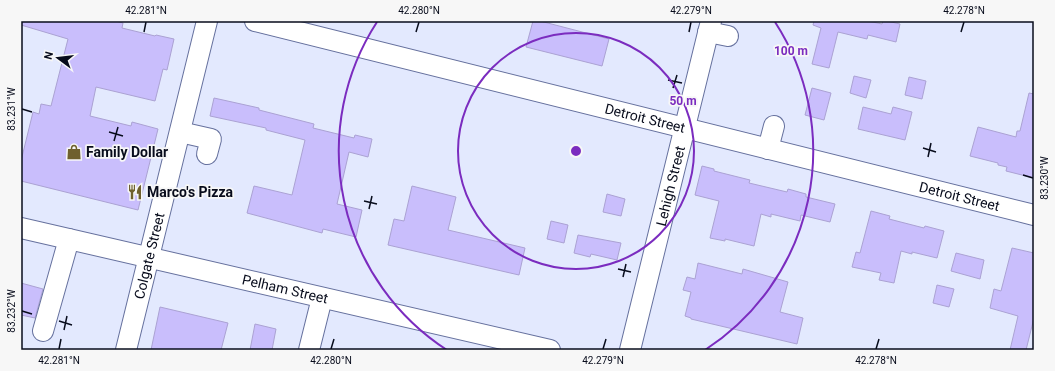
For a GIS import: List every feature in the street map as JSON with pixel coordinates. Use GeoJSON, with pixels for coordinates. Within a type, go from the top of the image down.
{"type":"FeatureCollection","features":[{"type":"Feature","properties":{"kind":"street","name":"Colgate Street"},"geometry":{"type":"LineString","coordinates":[[126,350],[207,21]]}},
{"type":"Feature","properties":{"kind":"street","name":"Detroit Street"},"geometry":{"type":"LineString","coordinates":[[255,21],[1034,215]]}},
{"type":"Feature","properties":{"kind":"street"},"geometry":{"type":"LineString","coordinates":[[710,26],[728,36]]}},
{"type":"Feature","properties":{"kind":"street","name":"Lehigh Street"},"geometry":{"type":"LineString","coordinates":[[630,350],[710,26]]}},
{"type":"Feature","properties":{"kind":"street"},"geometry":{"type":"LineString","coordinates":[[768,149],[774,126]]}},
{"type":"Feature","properties":{"kind":"street"},"geometry":{"type":"LineString","coordinates":[[180,132],[212,139],[207,154]]}},
{"type":"Feature","properties":{"kind":"street","name":"Pelham Street"},"geometry":{"type":"LineString","coordinates":[[21,228],[550,350]]}},
{"type":"Feature","properties":{"kind":"street"},"geometry":{"type":"LineString","coordinates":[[43,331],[69,239]]}},
{"type":"Feature","properties":{"kind":"street"},"geometry":{"type":"LineString","coordinates":[[309,350],[322,298]]}},
{"type":"Feature","properties":{"kind":"building"},"geometry":{"type":"Polygon","coordinates":[[[21,21],[116,21],[123,23],[122,28],[174,39],[167,70],[163,69],[155,101],[96,87],[90,116],[131,126],[132,122],[158,129],[138,210],[21,181],[21,161],[33,112],[39,114],[41,104],[51,106],[68,39],[21,25],[21,21]]]}},
{"type":"Feature","properties":{"kind":"building"},"geometry":{"type":"Polygon","coordinates":[[[533,21],[540,21],[609,39],[602,66],[526,47],[533,21]]]}},
{"type":"Feature","properties":{"kind":"building"},"geometry":{"type":"Polygon","coordinates":[[[814,21],[868,21],[882,24],[883,21],[887,21],[900,24],[896,42],[868,35],[867,39],[838,32],[829,68],[812,64],[821,28],[813,25],[814,21]]]}},
{"type":"Feature","properties":{"kind":"building"},"geometry":{"type":"Polygon","coordinates":[[[854,76],[871,80],[866,98],[850,93],[854,76]]]}},
{"type":"Feature","properties":{"kind":"building"},"geometry":{"type":"Polygon","coordinates":[[[909,77],[926,81],[922,99],[905,95],[909,77]]]}},
{"type":"Feature","properties":{"kind":"building"},"geometry":{"type":"Polygon","coordinates":[[[812,88],[831,93],[824,120],[805,115],[812,88]]]}},
{"type":"Feature","properties":{"kind":"building"},"geometry":{"type":"Polygon","coordinates":[[[1029,93],[1034,94],[1034,178],[1006,171],[1007,167],[998,165],[998,163],[970,156],[978,127],[1016,137],[1017,131],[1020,131],[1029,93]]]}},
{"type":"Feature","properties":{"kind":"building"},"geometry":{"type":"Polygon","coordinates":[[[214,98],[259,108],[259,110],[314,124],[313,128],[354,138],[355,135],[372,139],[368,157],[349,152],[337,204],[362,210],[356,237],[323,229],[322,233],[247,213],[254,186],[292,195],[305,140],[266,130],[266,128],[210,116],[214,98]]]}},
{"type":"Feature","properties":{"kind":"building"},"geometry":{"type":"Polygon","coordinates":[[[863,107],[891,114],[893,107],[912,112],[905,140],[858,129],[863,107]]]}},
{"type":"Feature","properties":{"kind":"building"},"geometry":{"type":"Polygon","coordinates":[[[702,166],[714,169],[714,171],[750,180],[749,183],[787,192],[788,189],[806,194],[806,197],[835,204],[830,222],[801,215],[800,221],[771,214],[771,217],[761,214],[754,246],[725,239],[725,241],[710,238],[719,201],[695,195],[702,166]]]}},
{"type":"Feature","properties":{"kind":"building"},"geometry":{"type":"Polygon","coordinates":[[[412,186],[456,197],[448,230],[525,248],[519,275],[388,245],[394,219],[404,221],[412,186]]]}},
{"type":"Feature","properties":{"kind":"building"},"geometry":{"type":"Polygon","coordinates":[[[607,194],[625,199],[621,216],[603,212],[607,194]]]}},
{"type":"Feature","properties":{"kind":"building"},"geometry":{"type":"Polygon","coordinates":[[[871,211],[890,216],[889,219],[924,228],[925,226],[944,231],[937,258],[901,251],[894,283],[879,280],[881,273],[852,267],[856,252],[860,253],[871,211]]]}},
{"type":"Feature","properties":{"kind":"building"},"geometry":{"type":"Polygon","coordinates":[[[551,221],[568,225],[564,243],[547,239],[551,221]]]}},
{"type":"Feature","properties":{"kind":"building"},"geometry":{"type":"Polygon","coordinates":[[[578,235],[621,243],[617,260],[591,254],[590,257],[574,253],[578,235]]]}},
{"type":"Feature","properties":{"kind":"building"},"geometry":{"type":"Polygon","coordinates":[[[1012,248],[1034,253],[1034,318],[1026,350],[1010,350],[1018,316],[990,308],[994,289],[1001,291],[1012,248]]]}},
{"type":"Feature","properties":{"kind":"building"},"geometry":{"type":"Polygon","coordinates":[[[956,253],[984,260],[980,279],[951,271],[956,253]]]}},
{"type":"Feature","properties":{"kind":"building"},"geometry":{"type":"Polygon","coordinates":[[[698,263],[742,274],[743,269],[788,282],[780,312],[803,318],[797,344],[691,319],[685,316],[691,292],[683,290],[687,277],[695,279],[698,263]]]}},
{"type":"Feature","properties":{"kind":"building"},"geometry":{"type":"Polygon","coordinates":[[[21,283],[43,289],[35,318],[21,315],[21,283]]]}},
{"type":"Feature","properties":{"kind":"building"},"geometry":{"type":"Polygon","coordinates":[[[937,285],[954,289],[949,307],[933,303],[937,285]]]}},
{"type":"Feature","properties":{"kind":"building"},"geometry":{"type":"Polygon","coordinates":[[[160,307],[228,323],[221,350],[151,350],[160,307]]]}},
{"type":"Feature","properties":{"kind":"building"},"geometry":{"type":"Polygon","coordinates":[[[255,324],[276,329],[272,350],[250,350],[255,324]]]}},
{"type":"Feature","properties":{"kind":"place","name":"Family Dollar"},"geometry":{"type":"Point","coordinates":[74,152]}},
{"type":"Feature","properties":{"kind":"place","name":"Marco's Pizza"},"geometry":{"type":"Point","coordinates":[135,192]}}]}
